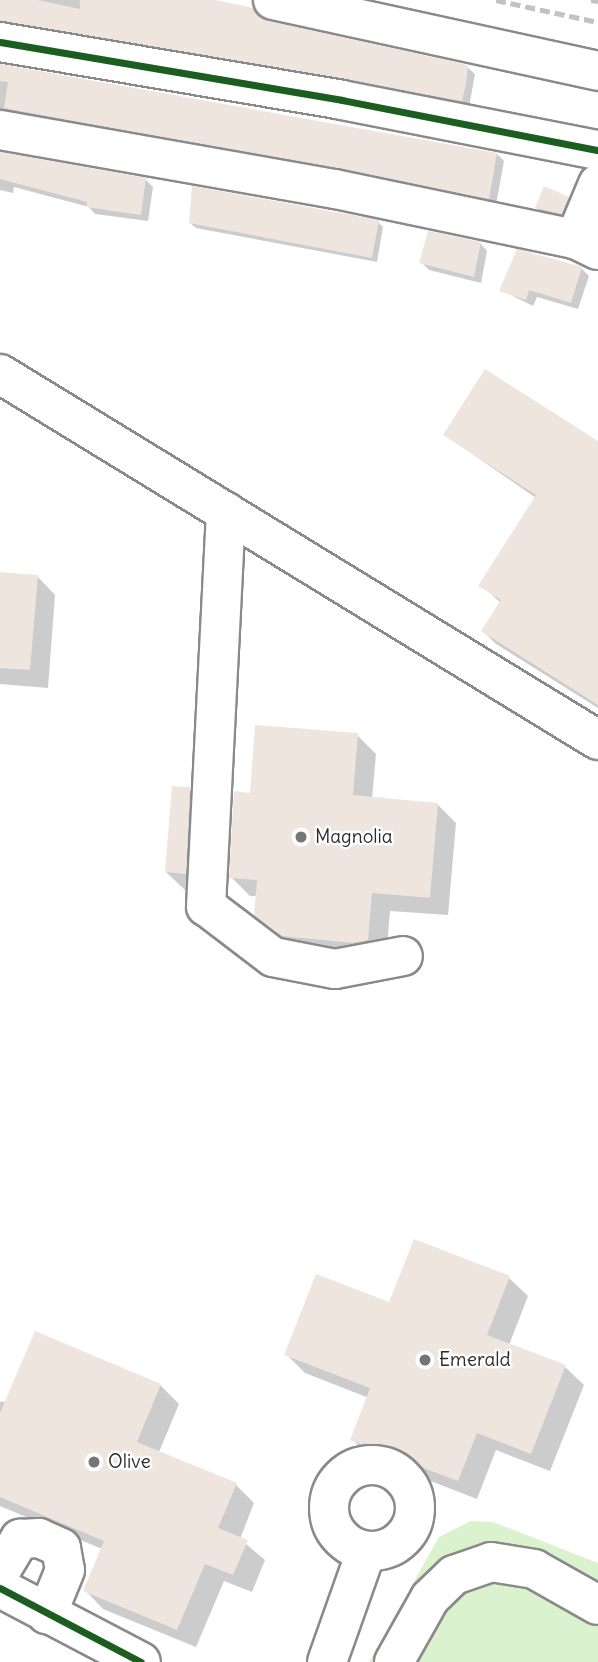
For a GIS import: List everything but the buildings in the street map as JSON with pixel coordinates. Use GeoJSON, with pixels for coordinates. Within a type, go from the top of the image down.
{"type":"FeatureCollection","features":[{"type":"Feature","properties":{"kind":"street"},"geometry":{"type":"LineString","coordinates":[[273,0],[598,71]]}},
{"type":"Feature","properties":{"kind":"street"},"geometry":{"type":"LineString","coordinates":[[0,42],[342,100],[598,150]]}},
{"type":"Feature","properties":{"kind":"street"},"geometry":{"type":"LineString","coordinates":[[0,130],[335,189],[587,244],[598,184]]}},
{"type":"Feature","properties":{"kind":"street"},"geometry":{"type":"LineString","coordinates":[[0,373],[598,740]]}},
{"type":"Feature","properties":{"kind":"street"},"geometry":{"type":"LineString","coordinates":[[226,512],[206,906],[273,957],[335,969],[403,956]]}},
{"type":"Feature","properties":{"kind":"street"},"geometry":{"type":"LineString","coordinates":[[0,1572],[20,1539],[39,1538],[61,1548],[65,1570],[47,1614]]}},
{"type":"Feature","properties":{"kind":"street"},"geometry":{"type":"LineString","coordinates":[[327,1662],[366,1552]]}},
{"type":"Feature","properties":{"kind":"street"},"geometry":{"type":"LineString","coordinates":[[394,1662],[429,1598],[454,1575],[491,1562],[534,1569],[598,1605]]}},
{"type":"Feature","properties":{"kind":"street"},"geometry":{"type":"LineString","coordinates":[[0,1588],[141,1662]]}},
{"type":"Feature","properties":{"kind":"green space"},"geometry":{"type":"Polygon","coordinates":[[[471,1521],[493,1522],[598,1563],[598,1662],[369,1662],[439,1537],[471,1521]]]}},
{"type":"Feature","properties":{"kind":"railway"},"geometry":{"type":"LineString","coordinates":[[496,0],[598,22]]}},
{"type":"Feature","properties":{"kind":"railway"},"geometry":{"type":"LineString","coordinates":[[591,0],[598,1]]}},
{"type":"Feature","properties":{"kind":"cycle path"},"geometry":{"type":"LineString","coordinates":[[0,42],[342,100],[598,150]]}},
{"type":"Feature","properties":{"kind":"cycle path"},"geometry":{"type":"LineString","coordinates":[[0,1588],[141,1662]]}},
{"type":"Feature","properties":{"kind":"place","name":"Magnolia"},"geometry":{"type":"Point","coordinates":[301,837]}},
{"type":"Feature","properties":{"kind":"place","name":"Emerald"},"geometry":{"type":"Point","coordinates":[425,1360]}},
{"type":"Feature","properties":{"kind":"place","name":"Olive"},"geometry":{"type":"Point","coordinates":[94,1462]}}]}
